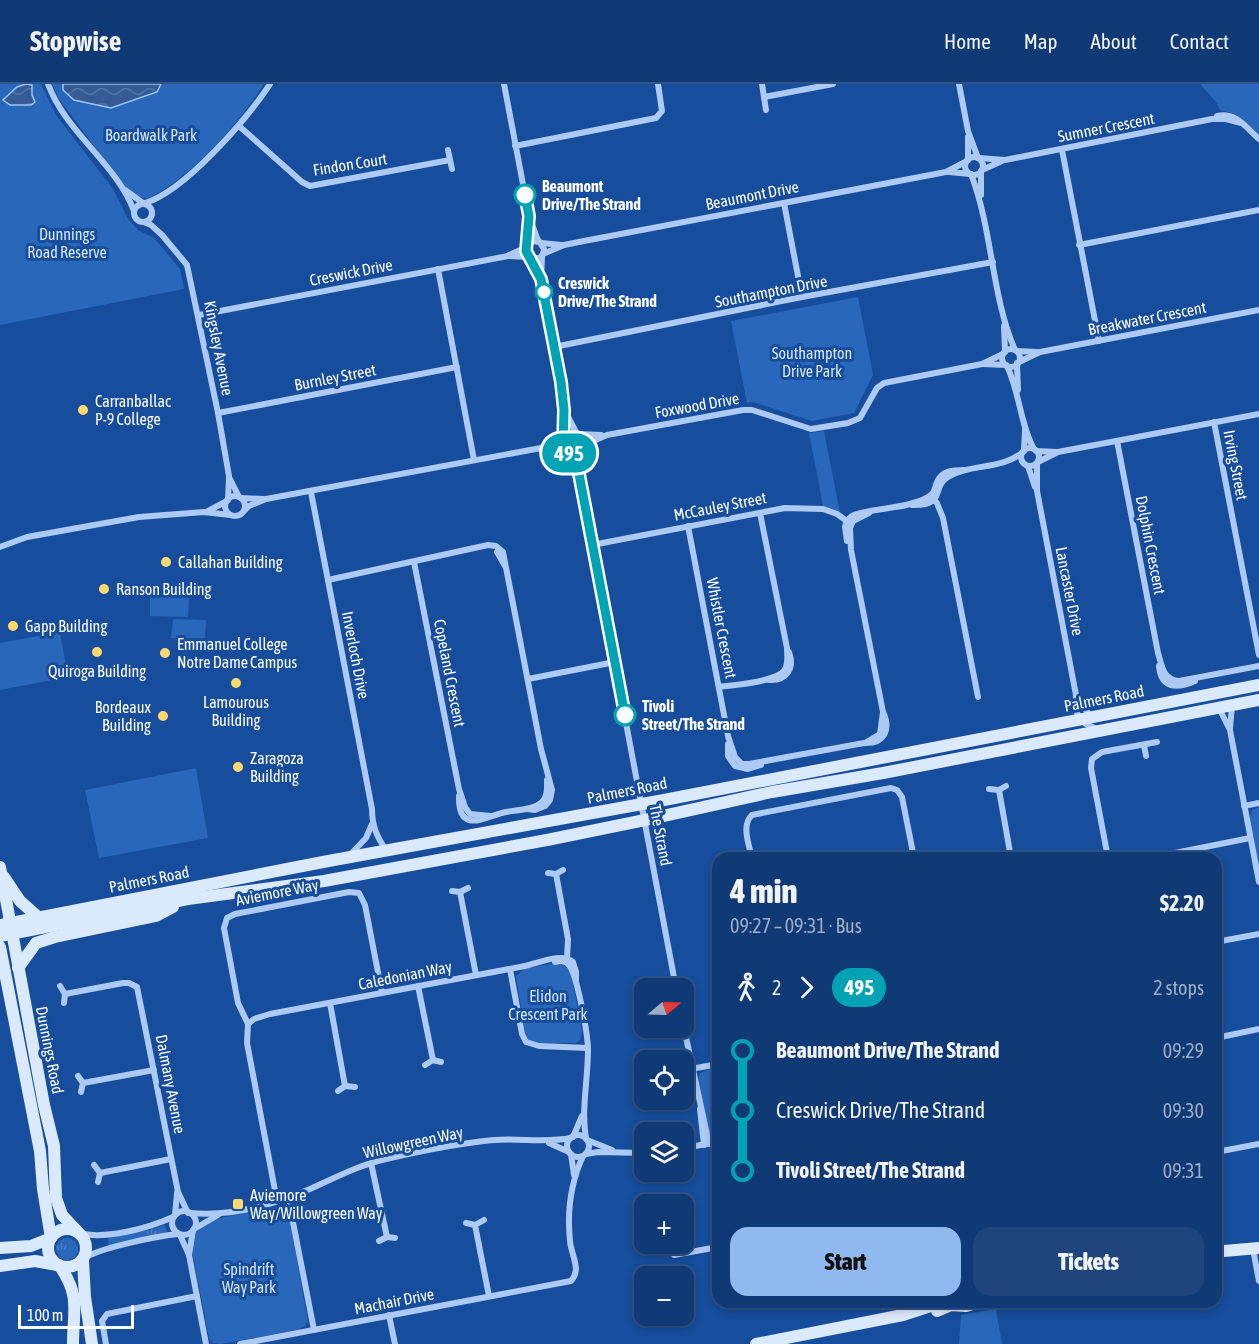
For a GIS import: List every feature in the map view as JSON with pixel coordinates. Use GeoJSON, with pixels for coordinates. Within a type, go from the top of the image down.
{"type":"FeatureCollection","features":[{"type":"Feature","properties":{"kind":"main road","name":"Palmers Road"},"geometry":{"type":"LineString","coordinates":[[6,929],[38,917],[1259,685]]}},
{"type":"Feature","properties":{"kind":"main road","name":"Palmers Road"},"geometry":{"type":"LineString","coordinates":[[6,929],[188,899],[324,881],[645,820],[772,792],[883,773],[1259,700]]}},
{"type":"Feature","properties":{"kind":"main road"},"geometry":{"type":"LineString","coordinates":[[1,870],[20,901],[38,917]]}},
{"type":"Feature","properties":{"kind":"main road","name":"Dunnings Road"},"geometry":{"type":"LineString","coordinates":[[1,870],[6,929],[18,968],[54,1146],[56,1198],[62,1215],[78,1233]]}},
{"type":"Feature","properties":{"kind":"main road"},"geometry":{"type":"LineString","coordinates":[[18,968],[36,943],[156,916],[188,899]]}},
{"type":"Feature","properties":{"kind":"main road","name":"Dunnings Road"},"geometry":{"type":"LineString","coordinates":[[0,947],[40,1151],[51,1238]]}},
{"type":"Feature","properties":{"kind":"main road"},"geometry":{"type":"LineString","coordinates":[[0,1248],[31,1246],[51,1238],[61,1230],[68,1229],[78,1233],[86,1245],[83,1259],[84,1297],[92,1344]]}},
{"type":"Feature","properties":{"kind":"main road"},"geometry":{"type":"LineString","coordinates":[[51,1238],[48,1252],[70,1282],[74,1292],[73,1344]]}},
{"type":"Feature","properties":{"kind":"main road"},"geometry":{"type":"LineString","coordinates":[[1222,1250],[1256,1248]]}},
{"type":"Feature","properties":{"kind":"main road"},"geometry":{"type":"LineString","coordinates":[[1222,1256],[1256,1248]]}},
{"type":"Feature","properties":{"kind":"main road"},"geometry":{"type":"LineString","coordinates":[[0,1266],[35,1260],[71,1267],[83,1259]]}},
{"type":"Feature","properties":{"kind":"main road"},"geometry":{"type":"LineString","coordinates":[[756,1344],[903,1315],[926,1313],[937,1308]]}},
{"type":"Feature","properties":{"kind":"street"},"geometry":{"type":"LineString","coordinates":[[48,84],[59,107],[122,188],[136,219],[144,222],[151,218],[162,197],[206,160],[239,126],[270,84]]}},
{"type":"Feature","properties":{"kind":"street"},"geometry":{"type":"LineString","coordinates":[[504,84],[529,216],[544,249],[541,279]]}},
{"type":"Feature","properties":{"kind":"street"},"geometry":{"type":"LineString","coordinates":[[515,146],[656,118],[662,111],[658,84]]}},
{"type":"Feature","properties":{"kind":"street"},"geometry":{"type":"LineString","coordinates":[[762,84],[766,110]]}},
{"type":"Feature","properties":{"kind":"street"},"geometry":{"type":"LineString","coordinates":[[764,97],[832,84]]}},
{"type":"Feature","properties":{"kind":"street"},"geometry":{"type":"LineString","coordinates":[[959,84],[968,131],[978,158],[983,164],[981,201]]}},
{"type":"Feature","properties":{"kind":"street","name":"Sumner Crescent"},"geometry":{"type":"LineString","coordinates":[[978,158],[1005,160],[1226,119],[1241,123],[1259,139]]}},
{"type":"Feature","properties":{"kind":"street","name":"Findon Court"},"geometry":{"type":"LineString","coordinates":[[239,126],[302,182],[310,186],[450,160]]}},
{"type":"Feature","properties":{"kind":"street"},"geometry":{"type":"LineString","coordinates":[[968,131],[966,169],[971,174],[981,201],[993,262],[1004,322],[1002,360],[1007,365],[1018,394],[1025,430],[1039,455],[1037,463]]}},
{"type":"Feature","properties":{"kind":"street"},"geometry":{"type":"LineString","coordinates":[[448,150],[452,168]]}},
{"type":"Feature","properties":{"kind":"street"},"geometry":{"type":"LineString","coordinates":[[1062,150],[1099,341]]}},
{"type":"Feature","properties":{"kind":"street"},"geometry":{"type":"LineString","coordinates":[[946,171],[971,158],[978,158]]}},
{"type":"Feature","properties":{"kind":"street","name":"Sumner Crescent"},"geometry":{"type":"LineString","coordinates":[[982,171],[1005,160]]}},
{"type":"Feature","properties":{"kind":"street"},"geometry":{"type":"LineString","coordinates":[[946,171],[977,174],[982,171]]}},
{"type":"Feature","properties":{"kind":"street","name":"Beaumont Drive"},"geometry":{"type":"LineString","coordinates":[[540,243],[564,245],[946,171]]}},
{"type":"Feature","properties":{"kind":"street"},"geometry":{"type":"LineString","coordinates":[[122,188],[150,206],[153,212]]}},
{"type":"Feature","properties":{"kind":"street"},"geometry":{"type":"LineString","coordinates":[[134,212],[136,207],[162,197]]}},
{"type":"Feature","properties":{"kind":"street"},"geometry":{"type":"LineString","coordinates":[[784,203],[802,297]]}},
{"type":"Feature","properties":{"kind":"street"},"geometry":{"type":"LineString","coordinates":[[1079,245],[1259,210]]}},
{"type":"Feature","properties":{"kind":"street","name":"Kingsley Avenue"},"geometry":{"type":"LineString","coordinates":[[153,212],[162,235]]}},
{"type":"Feature","properties":{"kind":"street"},"geometry":{"type":"LineString","coordinates":[[529,216],[526,251],[541,279],[564,410],[563,446],[567,450]]}},
{"type":"Feature","properties":{"kind":"street","name":"Kingsley Avenue"},"geometry":{"type":"LineString","coordinates":[[144,222],[162,235],[187,265],[199,315],[229,476],[228,500]]}},
{"type":"Feature","properties":{"kind":"street"},"geometry":{"type":"LineString","coordinates":[[527,246],[533,241],[540,243]]}},
{"type":"Feature","properties":{"kind":"street","name":"Beaumont Drive"},"geometry":{"type":"LineString","coordinates":[[543,256],[564,245]]}},
{"type":"Feature","properties":{"kind":"street","name":"Creswick Drive"},"geometry":{"type":"LineString","coordinates":[[508,256],[527,246]]}},
{"type":"Feature","properties":{"kind":"street","name":"Creswick Drive"},"geometry":{"type":"LineString","coordinates":[[199,315],[508,256],[530,257]]}},
{"type":"Feature","properties":{"kind":"street"},"geometry":{"type":"LineString","coordinates":[[530,257],[537,259],[543,256]]}},
{"type":"Feature","properties":{"kind":"street","name":"Southampton Drive"},"geometry":{"type":"LineString","coordinates":[[554,347],[802,297],[993,262]]}},
{"type":"Feature","properties":{"kind":"street"},"geometry":{"type":"LineString","coordinates":[[438,269],[474,460]]}},
{"type":"Feature","properties":{"kind":"street","name":"Breakwater Crescent"},"geometry":{"type":"LineString","coordinates":[[1016,351],[1040,352],[1259,310]]}},
{"type":"Feature","properties":{"kind":"street"},"geometry":{"type":"LineString","coordinates":[[1004,322],[1020,357],[1018,394]]}},
{"type":"Feature","properties":{"kind":"street"},"geometry":{"type":"LineString","coordinates":[[1004,352],[1009,349],[1016,351]]}},
{"type":"Feature","properties":{"kind":"street","name":"Foxwood Drive"},"geometry":{"type":"LineString","coordinates":[[982,364],[1004,352]]}},
{"type":"Feature","properties":{"kind":"street","name":"Breakwater Crescent"},"geometry":{"type":"LineString","coordinates":[[1018,363],[1040,352]]}},
{"type":"Feature","properties":{"kind":"street"},"geometry":{"type":"LineString","coordinates":[[1007,365],[1013,366],[1018,363]]}},
{"type":"Feature","properties":{"kind":"street","name":"Foxwood Drive"},"geometry":{"type":"LineString","coordinates":[[577,434],[607,435],[743,410],[752,410],[811,429],[849,423],[860,418],[877,388],[884,383],[982,364],[1007,365]]}},
{"type":"Feature","properties":{"kind":"street","name":"Burnley Street"},"geometry":{"type":"LineString","coordinates":[[218,413],[456,367]]}},
{"type":"Feature","properties":{"kind":"street"},"geometry":{"type":"LineString","coordinates":[[541,448],[574,452],[582,446],[582,440],[564,410]]}},
{"type":"Feature","properties":{"kind":"street"},"geometry":{"type":"LineString","coordinates":[[1004,463],[1030,448],[1058,452],[1259,414]]}},
{"type":"Feature","properties":{"kind":"street","name":"Irving Street"},"geometry":{"type":"LineString","coordinates":[[1214,422],[1259,655]]}},
{"type":"Feature","properties":{"kind":"street"},"geometry":{"type":"LineString","coordinates":[[1025,430],[1022,460],[1027,466]]}},
{"type":"Feature","properties":{"kind":"street"},"geometry":{"type":"LineString","coordinates":[[204,512],[232,497],[267,499],[311,492],[541,448],[564,439],[570,433],[577,434]]}},
{"type":"Feature","properties":{"kind":"street","name":"Foxwood Drive"},"geometry":{"type":"LineString","coordinates":[[582,446],[607,435]]}},
{"type":"Feature","properties":{"kind":"street","name":"Dolphin Crescent"},"geometry":{"type":"LineString","coordinates":[[1118,441],[1163,670],[1170,680],[1176,681],[1259,666]]}},
{"type":"Feature","properties":{"kind":"street","name":"The Strand"},"geometry":{"type":"LineString","coordinates":[[579,474],[582,446]]}},
{"type":"Feature","properties":{"kind":"street","name":"The Strand"},"geometry":{"type":"LineString","coordinates":[[567,450],[579,474],[674,978]]}},
{"type":"Feature","properties":{"kind":"street"},"geometry":{"type":"LineString","coordinates":[[849,522],[857,513],[869,513],[932,498],[943,473],[1004,463],[1027,466],[1058,452]]}},
{"type":"Feature","properties":{"kind":"street","name":"Lancaster Drive"},"geometry":{"type":"LineString","coordinates":[[1037,463],[1037,491],[1076,695],[1076,710],[1086,718]]}},
{"type":"Feature","properties":{"kind":"street","name":"Lancaster Drive"},"geometry":{"type":"LineString","coordinates":[[1027,466],[1037,491]]}},
{"type":"Feature","properties":{"kind":"street","name":"Kingsley Avenue"},"geometry":{"type":"LineString","coordinates":[[229,476],[240,498]]}},
{"type":"Feature","properties":{"kind":"street","name":"Inverloch Drive"},"geometry":{"type":"LineString","coordinates":[[311,492],[372,809],[372,824],[386,850]]}},
{"type":"Feature","properties":{"kind":"street"},"geometry":{"type":"LineString","coordinates":[[240,498],[245,504],[244,511]]}},
{"type":"Feature","properties":{"kind":"street"},"geometry":{"type":"LineString","coordinates":[[932,498],[943,518],[978,698]]}},
{"type":"Feature","properties":{"kind":"street"},"geometry":{"type":"LineString","coordinates":[[0,547],[27,537],[128,518],[204,512],[238,516],[249,506],[267,499]]}},
{"type":"Feature","properties":{"kind":"street"},"geometry":{"type":"LineString","coordinates":[[228,500],[226,508],[230,514]]}},
{"type":"Feature","properties":{"kind":"street","name":"McCauley Street"},"geometry":{"type":"LineString","coordinates":[[592,545],[785,508],[828,510],[849,522]]}},
{"type":"Feature","properties":{"kind":"street"},"geometry":{"type":"LineString","coordinates":[[719,687],[766,679],[782,679],[790,670],[792,661],[787,647],[760,513]]}},
{"type":"Feature","properties":{"kind":"street","name":"Whistler Crescent"},"geometry":{"type":"LineString","coordinates":[[688,526],[728,736],[728,756],[735,766],[748,769],[767,762],[864,743],[880,734],[883,728],[883,712],[851,550],[845,532],[849,522]]}},
{"type":"Feature","properties":{"kind":"street","name":"Copeland Crescent"},"geometry":{"type":"LineString","coordinates":[[492,545],[505,556],[547,776],[546,796],[542,802],[527,809],[492,816],[470,814],[465,807],[459,789],[414,562],[492,545]]}},
{"type":"Feature","properties":{"kind":"street"},"geometry":{"type":"LineString","coordinates":[[328,580],[414,562]]}},
{"type":"Feature","properties":{"kind":"street"},"geometry":{"type":"LineString","coordinates":[[528,679],[615,662]]}},
{"type":"Feature","properties":{"kind":"street","name":"Lancaster Drive"},"geometry":{"type":"LineString","coordinates":[[1076,695],[1086,718],[1085,724],[1102,730]]}},
{"type":"Feature","properties":{"kind":"street"},"geometry":{"type":"LineString","coordinates":[[1226,707],[1259,882]]}},
{"type":"Feature","properties":{"kind":"street"},"geometry":{"type":"LineString","coordinates":[[1226,707],[1230,730]]}},
{"type":"Feature","properties":{"kind":"street"},"geometry":{"type":"LineString","coordinates":[[1107,852],[1091,762],[1099,753],[1157,742]]}},
{"type":"Feature","properties":{"kind":"street"},"geometry":{"type":"LineString","coordinates":[[1144,745],[1146,756]]}},
{"type":"Feature","properties":{"kind":"street"},"geometry":{"type":"LineString","coordinates":[[989,789],[999,790],[1006,786]]}},
{"type":"Feature","properties":{"kind":"street"},"geometry":{"type":"LineString","coordinates":[[751,852],[746,828],[747,821],[752,815],[887,788],[897,790],[902,797],[913,852]]}},
{"type":"Feature","properties":{"kind":"street"},"geometry":{"type":"LineString","coordinates":[[999,790],[1010,852]]}},
{"type":"Feature","properties":{"kind":"street"},"geometry":{"type":"LineString","coordinates":[[1244,806],[1259,803]]}},
{"type":"Feature","properties":{"kind":"street"},"geometry":{"type":"LineString","coordinates":[[349,857],[366,838],[372,824]]}},
{"type":"Feature","properties":{"kind":"street"},"geometry":{"type":"LineString","coordinates":[[1180,852],[1250,838]]}},
{"type":"Feature","properties":{"kind":"street"},"geometry":{"type":"LineString","coordinates":[[548,873],[556,874],[563,870]]}},
{"type":"Feature","properties":{"kind":"street"},"geometry":{"type":"LineString","coordinates":[[556,874],[568,939],[567,960],[573,962],[575,967],[588,1048],[583,1113],[589,1147],[584,1155]]}},
{"type":"Feature","properties":{"kind":"street"},"geometry":{"type":"LineString","coordinates":[[452,891],[460,892],[468,888]]}},
{"type":"Feature","properties":{"kind":"street","name":"Aviemore Way"},"geometry":{"type":"LineString","coordinates":[[277,1201],[247,1043],[247,1022],[238,1003],[224,928],[227,918],[235,914],[349,892],[359,893],[365,905],[382,993]]}},
{"type":"Feature","properties":{"kind":"street"},"geometry":{"type":"LineString","coordinates":[[460,892],[476,975]]}},
{"type":"Feature","properties":{"kind":"street"},"geometry":{"type":"LineString","coordinates":[[1222,941],[1259,934]]}},
{"type":"Feature","properties":{"kind":"street","name":"Caledonian Way"},"geometry":{"type":"LineString","coordinates":[[247,1022],[255,1016],[510,969],[558,957],[567,960]]}},
{"type":"Feature","properties":{"kind":"street"},"geometry":{"type":"LineString","coordinates":[[510,969],[522,1034],[526,1042],[539,1046],[588,1048]]}},
{"type":"Feature","properties":{"kind":"street","name":"Dalmany Avenue"},"geometry":{"type":"LineString","coordinates":[[65,994],[123,983],[137,987],[178,1192],[189,1213]]}},
{"type":"Feature","properties":{"kind":"street"},"geometry":{"type":"LineString","coordinates":[[418,986],[433,1060]]}},
{"type":"Feature","properties":{"kind":"street"},"geometry":{"type":"LineString","coordinates":[[60,987],[65,994],[64,1003]]}},
{"type":"Feature","properties":{"kind":"street"},"geometry":{"type":"LineString","coordinates":[[330,1003],[345,1086]]}},
{"type":"Feature","properties":{"kind":"street"},"geometry":{"type":"LineString","coordinates":[[1222,1037],[1259,1029]]}},
{"type":"Feature","properties":{"kind":"street"},"geometry":{"type":"LineString","coordinates":[[425,1065],[433,1060],[441,1062]]}},
{"type":"Feature","properties":{"kind":"street"},"geometry":{"type":"LineString","coordinates":[[694,1069],[712,1065]]}},
{"type":"Feature","properties":{"kind":"street"},"geometry":{"type":"LineString","coordinates":[[82,1083],[154,1070]]}},
{"type":"Feature","properties":{"kind":"street"},"geometry":{"type":"LineString","coordinates":[[78,1076],[82,1083],[81,1092]]}},
{"type":"Feature","properties":{"kind":"street"},"geometry":{"type":"LineString","coordinates":[[694,1082],[700,1105],[699,1118],[706,1144]]}},
{"type":"Feature","properties":{"kind":"street"},"geometry":{"type":"LineString","coordinates":[[338,1090],[345,1086],[355,1087]]}},
{"type":"Feature","properties":{"kind":"street"},"geometry":{"type":"LineString","coordinates":[[583,1113],[568,1144],[570,1153],[576,1157],[616,1151],[634,1152]]}},
{"type":"Feature","properties":{"kind":"street"},"geometry":{"type":"LineString","coordinates":[[572,1137],[578,1135],[616,1151]]}},
{"type":"Feature","properties":{"kind":"street","name":"Willowgreen Way"},"geometry":{"type":"LineString","coordinates":[[189,1213],[222,1214],[277,1201],[371,1163],[476,1143],[517,1140],[545,1142],[572,1137]]}},
{"type":"Feature","properties":{"kind":"street","name":"Willowgreen Way"},"geometry":{"type":"LineString","coordinates":[[545,1142],[570,1153]]}},
{"type":"Feature","properties":{"kind":"street"},"geometry":{"type":"LineString","coordinates":[[694,1146],[712,1143]]}},
{"type":"Feature","properties":{"kind":"street"},"geometry":{"type":"LineString","coordinates":[[1222,1151],[1259,1144]]}},
{"type":"Feature","properties":{"kind":"street","name":"Machair Drive"},"geometry":{"type":"LineString","coordinates":[[240,1344],[553,1284],[564,1284],[572,1277],[576,1269],[569,1218],[574,1175],[570,1153]]}},
{"type":"Feature","properties":{"kind":"street","name":"Machair Drive"},"geometry":{"type":"LineString","coordinates":[[574,1175],[584,1155]]}},
{"type":"Feature","properties":{"kind":"street"},"geometry":{"type":"LineString","coordinates":[[100,1173],[171,1159]]}},
{"type":"Feature","properties":{"kind":"street"},"geometry":{"type":"LineString","coordinates":[[371,1163],[387,1237]]}},
{"type":"Feature","properties":{"kind":"street"},"geometry":{"type":"LineString","coordinates":[[94,1166],[100,1173]]}},
{"type":"Feature","properties":{"kind":"street"},"geometry":{"type":"LineString","coordinates":[[98,1182],[100,1173]]}},
{"type":"Feature","properties":{"kind":"street","name":"Dalmany Avenue"},"geometry":{"type":"LineString","coordinates":[[174,1216],[178,1192]]}},
{"type":"Feature","properties":{"kind":"street"},"geometry":{"type":"LineString","coordinates":[[287,1198],[314,1330]]}},
{"type":"Feature","properties":{"kind":"street"},"geometry":{"type":"LineString","coordinates":[[78,1233],[94,1235],[148,1227],[180,1212],[189,1213],[195,1222],[189,1255]]}},
{"type":"Feature","properties":{"kind":"street","name":"Willowgreen Way"},"geometry":{"type":"LineString","coordinates":[[194,1230],[222,1214]]}},
{"type":"Feature","properties":{"kind":"street"},"geometry":{"type":"LineString","coordinates":[[174,1216],[173,1228],[179,1234],[189,1255],[206,1344]]}},
{"type":"Feature","properties":{"kind":"street"},"geometry":{"type":"LineString","coordinates":[[466,1223],[475,1225],[484,1220]]}},
{"type":"Feature","properties":{"kind":"street"},"geometry":{"type":"LineString","coordinates":[[475,1225],[489,1296]]}},
{"type":"Feature","properties":{"kind":"street"},"geometry":{"type":"LineString","coordinates":[[83,1259],[96,1251],[162,1236],[189,1234],[194,1230]]}},
{"type":"Feature","properties":{"kind":"street"},"geometry":{"type":"LineString","coordinates":[[379,1241],[387,1237],[395,1238]]}},
{"type":"Feature","properties":{"kind":"street"},"geometry":{"type":"LineString","coordinates":[[674,1255],[712,1248]]}},
{"type":"Feature","properties":{"kind":"street"},"geometry":{"type":"LineString","coordinates":[[1256,1248],[1259,1281]]}},
{"type":"Feature","properties":{"kind":"street"},"geometry":{"type":"LineString","coordinates":[[106,1344],[102,1321],[107,1314],[197,1296]]}},
{"type":"Feature","properties":{"kind":"street"},"geometry":{"type":"LineString","coordinates":[[389,1315],[395,1344]]}},
{"type":"Feature","properties":{"kind":"green space","name":"Dunnings Road Reserve"},"geometry":{"type":"Polygon","coordinates":[[[0,84],[41,84],[56,115],[113,189],[128,219],[138,230],[154,238],[180,269],[184,289],[0,325],[0,84]]]}},
{"type":"Feature","properties":{"kind":"green space","name":"Boardwalk Park"},"geometry":{"type":"Polygon","coordinates":[[[52,84],[264,84],[227,133],[197,164],[147,199],[127,190],[59,99],[52,84]]]}},
{"type":"Feature","properties":{"kind":"green space"},"geometry":{"type":"Polygon","coordinates":[[[1200,84],[1259,84],[1259,135],[1235,114],[1220,110],[1200,84]]]}},
{"type":"Feature","properties":{"kind":"green space","name":"Southampton Drive Park"},"geometry":{"type":"Polygon","coordinates":[[[858,297],[873,375],[854,413],[812,421],[753,402],[747,403],[731,321],[858,297]]]}},
{"type":"Feature","properties":{"kind":"green space"},"geometry":{"type":"Polygon","coordinates":[[[824,431],[840,513],[823,506],[809,433],[824,431]]]}},
{"type":"Feature","properties":{"kind":"green space"},"geometry":{"type":"Polygon","coordinates":[[[150,596],[189,598],[188,617],[150,616],[150,596]]]}},
{"type":"Feature","properties":{"kind":"green space"},"geometry":{"type":"Polygon","coordinates":[[[173,619],[206,620],[205,639],[171,638],[173,619]]]}},
{"type":"Feature","properties":{"kind":"green space"},"geometry":{"type":"Polygon","coordinates":[[[60,632],[68,677],[0,690],[0,643],[60,632]]]}},
{"type":"Feature","properties":{"kind":"green space"},"geometry":{"type":"Polygon","coordinates":[[[196,768],[208,838],[99,858],[85,790],[196,768]]]}},
{"type":"Feature","properties":{"kind":"green space"},"geometry":{"type":"Polygon","coordinates":[[[1259,807],[1259,867],[1249,820],[1252,810],[1259,807]]]}},
{"type":"Feature","properties":{"kind":"green space","name":"Elidon Crescent Park"},"geometry":{"type":"Polygon","coordinates":[[[555,963],[563,964],[571,973],[582,1031],[580,1040],[576,1043],[536,1043],[529,1041],[525,1033],[516,976],[524,969],[555,963]]]}},
{"type":"Feature","properties":{"kind":"green space"},"geometry":{"type":"Polygon","coordinates":[[[712,1068],[712,1136],[708,1129],[698,1080],[700,1073],[712,1068]]]}},
{"type":"Feature","properties":{"kind":"green space","name":"Spindrift Way Park"},"geometry":{"type":"Polygon","coordinates":[[[276,1206],[284,1207],[289,1216],[308,1322],[296,1330],[221,1344],[213,1343],[209,1338],[193,1256],[192,1246],[196,1233],[200,1228],[216,1219],[276,1206]]]}},
{"type":"Feature","properties":{"kind":"green space"},"geometry":{"type":"Polygon","coordinates":[[[165,1225],[167,1232],[109,1246],[108,1236],[149,1230],[165,1225]]]}},
{"type":"Feature","properties":{"kind":"green space"},"geometry":{"type":"Polygon","coordinates":[[[67,1238],[75,1241],[78,1249],[75,1257],[67,1260],[59,1257],[56,1249],[59,1241],[67,1238]]]}},
{"type":"Feature","properties":{"kind":"green space"},"geometry":{"type":"Polygon","coordinates":[[[996,1309],[1002,1344],[959,1344],[961,1315],[996,1309]]]}},
{"type":"Feature","properties":{"kind":"water"},"geometry":{"type":"Polygon","coordinates":[[[63,84],[161,84],[157,92],[111,108],[74,100],[63,90],[63,84]]]}},
{"type":"Feature","properties":{"kind":"water"},"geometry":{"type":"Polygon","coordinates":[[[32,85],[35,102],[31,105],[10,105],[3,100],[17,87],[32,85]]]}},
{"type":"Feature","properties":{"kind":"bus line","name":"495"},"geometry":{"type":"LineString","coordinates":[[525,195],[529,216],[526,251],[541,279],[561,382],[564,410],[563,446],[573,458],[579,474],[625,715]]}},
{"type":"Feature","properties":{"kind":"place","name":"Beaumont Drive/The Strand"},"geometry":{"type":"Point","coordinates":[525,195]}},
{"type":"Feature","properties":{"kind":"place","name":"Creswick Drive/The Strand"},"geometry":{"type":"Point","coordinates":[544,292]}},
{"type":"Feature","properties":{"kind":"place","name":"Carranballac P-9 College"},"geometry":{"type":"Point","coordinates":[83,410]}},
{"type":"Feature","properties":{"kind":"place","name":"Callahan Building"},"geometry":{"type":"Point","coordinates":[166,562]}},
{"type":"Feature","properties":{"kind":"place","name":"Ranson Building"},"geometry":{"type":"Point","coordinates":[104,589]}},
{"type":"Feature","properties":{"kind":"place","name":"Gapp Building"},"geometry":{"type":"Point","coordinates":[13,626]}},
{"type":"Feature","properties":{"kind":"place","name":"Quiroga Building"},"geometry":{"type":"Point","coordinates":[97,652]}},
{"type":"Feature","properties":{"kind":"place","name":"Emmanuel College Notre Dame Campus"},"geometry":{"type":"Point","coordinates":[165,653]}},
{"type":"Feature","properties":{"kind":"place","name":"Lamourous Building"},"geometry":{"type":"Point","coordinates":[236,683]}},
{"type":"Feature","properties":{"kind":"place","name":"Tivoli Street/The Strand"},"geometry":{"type":"Point","coordinates":[625,715]}},
{"type":"Feature","properties":{"kind":"place","name":"Bordeaux Building"},"geometry":{"type":"Point","coordinates":[163,716]}},
{"type":"Feature","properties":{"kind":"place","name":"Zaragoza Building"},"geometry":{"type":"Point","coordinates":[238,767]}},
{"type":"Feature","properties":{"kind":"place","name":"Aviemore Way/Willowgreen Way"},"geometry":{"type":"Point","coordinates":[238,1204]}}]}
